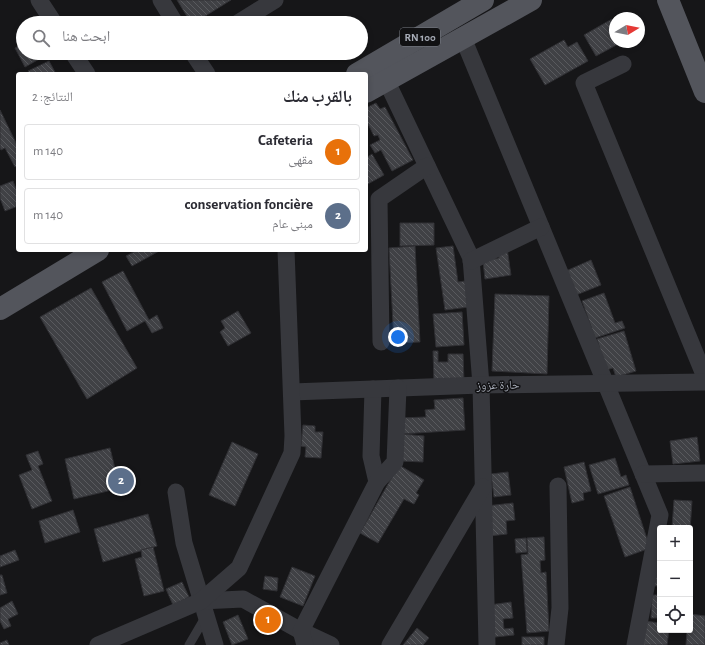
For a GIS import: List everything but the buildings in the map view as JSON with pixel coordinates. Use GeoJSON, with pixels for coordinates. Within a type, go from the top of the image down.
{"type":"FeatureCollection","features":[{"type":"Feature","properties":{"kind":"main road","name":"RN 100"},"geometry":{"type":"LineString","coordinates":[[360,72],[483,0]]}},
{"type":"Feature","properties":{"kind":"main road"},"geometry":{"type":"LineString","coordinates":[[368,91],[531,0]]}},
{"type":"Feature","properties":{"kind":"main road"},"geometry":{"type":"LineString","coordinates":[[668,0],[705,92]]}},
{"type":"Feature","properties":{"kind":"main road"},"geometry":{"type":"LineString","coordinates":[[0,309],[95,252]]}},
{"type":"Feature","properties":{"kind":"street"},"geometry":{"type":"LineString","coordinates":[[39,0],[49,16]]}},
{"type":"Feature","properties":{"kind":"street"},"geometry":{"type":"LineString","coordinates":[[161,0],[171,16]]}},
{"type":"Feature","properties":{"kind":"street"},"geometry":{"type":"LineString","coordinates":[[249,16],[275,0]]}},
{"type":"Feature","properties":{"kind":"street"},"geometry":{"type":"LineString","coordinates":[[463,38],[607,383],[660,515],[635,645]]}},
{"type":"Feature","properties":{"kind":"street"},"geometry":{"type":"LineString","coordinates":[[78,60],[86,72]]}},
{"type":"Feature","properties":{"kind":"street"},"geometry":{"type":"LineString","coordinates":[[198,60],[206,72]]}},
{"type":"Feature","properties":{"kind":"street"},"geometry":{"type":"LineString","coordinates":[[623,64],[584,83],[705,377]]}},
{"type":"Feature","properties":{"kind":"street"},"geometry":{"type":"LineString","coordinates":[[386,80],[471,258],[481,386],[487,645]]}},
{"type":"Feature","properties":{"kind":"street"},"geometry":{"type":"LineString","coordinates":[[381,342],[379,199],[427,166]]}},
{"type":"Feature","properties":{"kind":"street"},"geometry":{"type":"LineString","coordinates":[[471,261],[542,227]]}},
{"type":"Feature","properties":{"kind":"street"},"geometry":{"type":"LineString","coordinates":[[204,608],[239,568],[292,453],[292,392],[286,252]]}},
{"type":"Feature","properties":{"kind":"street","name":"حارة عزوز"},"geometry":{"type":"LineString","coordinates":[[292,392],[398,388],[705,382]]}},
{"type":"Feature","properties":{"kind":"street"},"geometry":{"type":"LineString","coordinates":[[303,638],[378,482],[395,462],[398,388]]}},
{"type":"Feature","properties":{"kind":"street"},"geometry":{"type":"LineString","coordinates":[[373,389],[371,456],[378,482]]}},
{"type":"Feature","properties":{"kind":"street"},"geometry":{"type":"LineString","coordinates":[[643,474],[705,473]]}},
{"type":"Feature","properties":{"kind":"street"},"geometry":{"type":"LineString","coordinates":[[556,645],[560,608],[558,486]]}},
{"type":"Feature","properties":{"kind":"street"},"geometry":{"type":"LineString","coordinates":[[390,645],[483,487]]}},
{"type":"Feature","properties":{"kind":"street"},"geometry":{"type":"LineString","coordinates":[[176,492],[184,543],[215,645]]}},
{"type":"Feature","properties":{"kind":"street"},"geometry":{"type":"LineString","coordinates":[[98,645],[204,608],[243,599],[303,638],[331,645]]}},
{"type":"Feature","properties":{"kind":"lane"},"geometry":{"type":"LineString","coordinates":[[189,645],[204,608]]}},
{"type":"Feature","properties":{"kind":"place","name":"conservation foncière"},"geometry":{"type":"Point","coordinates":[121,481]}},
{"type":"Feature","properties":{"kind":"place","name":"Cafeteria"},"geometry":{"type":"Point","coordinates":[268,620]}}]}
